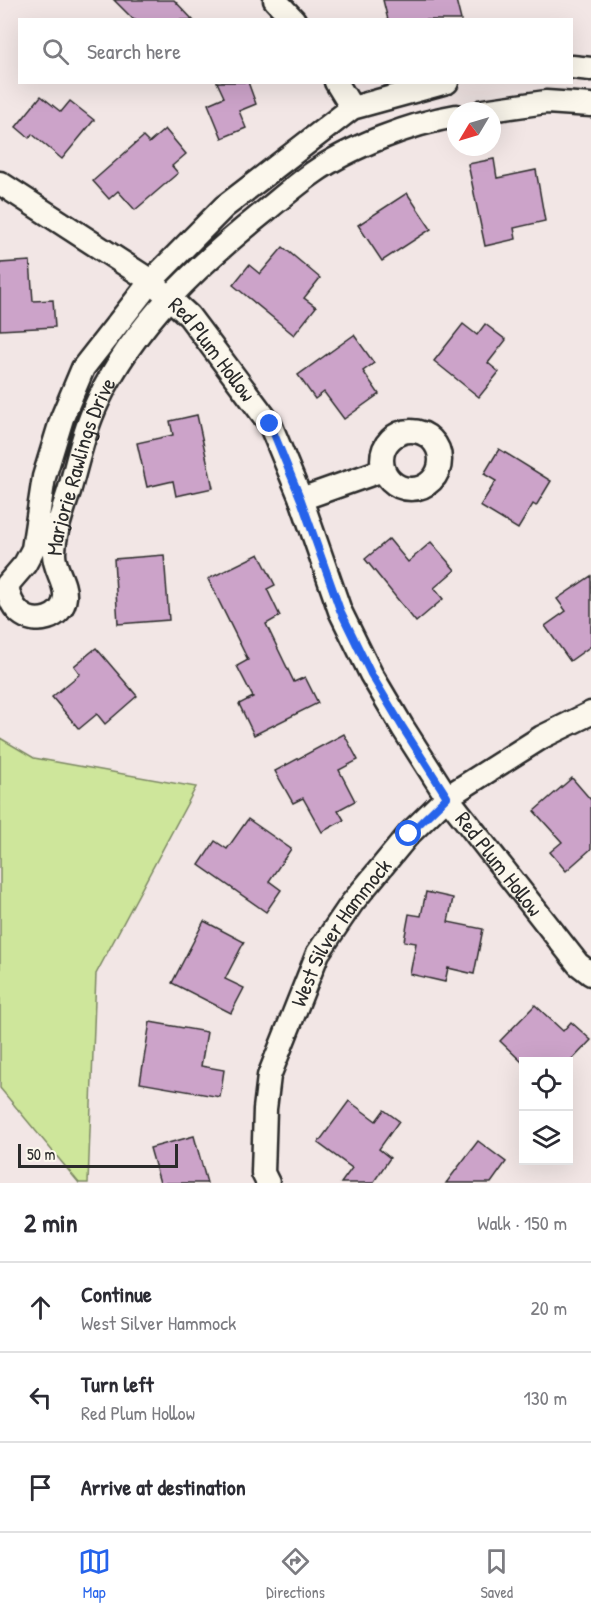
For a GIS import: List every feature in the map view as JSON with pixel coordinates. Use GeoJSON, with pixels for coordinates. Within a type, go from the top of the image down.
{"type":"FeatureCollection","features":[{"type":"Feature","properties":{"kind":"street"},"geometry":{"type":"LineString","coordinates":[[274,0],[292,18]]}},
{"type":"Feature","properties":{"kind":"street"},"geometry":{"type":"LineString","coordinates":[[573,68],[591,69]]}},
{"type":"Feature","properties":{"kind":"street"},"geometry":{"type":"LineString","coordinates":[[337,84],[352,108]]}},
{"type":"Feature","properties":{"kind":"street","name":"Marjorie Rawlings Drive"},"geometry":{"type":"LineString","coordinates":[[440,84],[352,108],[224,207],[151,280],[83,368],[62,418],[44,477],[33,549],[25,564],[7,585],[9,599],[21,614],[39,620],[50,618],[59,612],[65,601],[65,592],[54,555],[81,447],[97,402],[121,361],[168,298],[236,235],[315,172],[369,143],[447,117]]}},
{"type":"Feature","properties":{"kind":"street"},"geometry":{"type":"LineString","coordinates":[[501,108],[546,102],[591,105]]}},
{"type":"Feature","properties":{"kind":"street","name":"Red Plum Hollow"},"geometry":{"type":"LineString","coordinates":[[0,183],[151,280],[189,316],[270,424],[301,500],[340,610],[371,674],[397,719],[447,797],[578,964],[591,975]]}},
{"type":"Feature","properties":{"kind":"street"},"geometry":{"type":"LineString","coordinates":[[301,500],[383,470]]}},
{"type":"Feature","properties":{"kind":"street","name":"West Silver Hammock"},"geometry":{"type":"LineString","coordinates":[[268,1183],[263,1173],[265,1109],[269,1076],[318,953],[352,903],[409,834],[447,797],[542,737],[591,713]]}},
{"type":"Feature","properties":{"kind":"green space"},"geometry":{"type":"Polygon","coordinates":[[[0,738],[34,758],[196,787],[96,974],[88,1183],[79,1183],[0,1088],[0,738]]]}},
{"type":"Feature","properties":{"kind":"building"},"geometry":{"type":"Polygon","coordinates":[[[114,0],[174,0],[191,18],[132,18],[114,0]]]}},
{"type":"Feature","properties":{"kind":"building"},"geometry":{"type":"Polygon","coordinates":[[[383,0],[456,0],[460,18],[388,18],[383,0]]]}},
{"type":"Feature","properties":{"kind":"building"},"geometry":{"type":"Polygon","coordinates":[[[218,84],[249,84],[256,104],[239,111],[246,128],[222,138],[208,104],[224,97],[218,84]]]}},
{"type":"Feature","properties":{"kind":"building"},"geometry":{"type":"Polygon","coordinates":[[[41,96],[61,112],[70,101],[94,120],[62,159],[32,134],[29,138],[16,127],[41,96]]]}},
{"type":"Feature","properties":{"kind":"building"},"geometry":{"type":"Polygon","coordinates":[[[165,129],[186,154],[172,166],[178,173],[135,210],[118,191],[109,199],[93,181],[143,137],[149,143],[165,129]]]}},
{"type":"Feature","properties":{"kind":"building"},"geometry":{"type":"Polygon","coordinates":[[[494,159],[497,178],[536,170],[545,221],[514,228],[516,239],[485,246],[468,164],[494,159]]]}},
{"type":"Feature","properties":{"kind":"building"},"geometry":{"type":"Polygon","coordinates":[[[407,193],[431,229],[382,261],[358,225],[407,193]]]}},
{"type":"Feature","properties":{"kind":"building"},"geometry":{"type":"Polygon","coordinates":[[[283,247],[320,278],[304,298],[316,307],[294,335],[233,285],[249,265],[260,274],[283,247]]]}},
{"type":"Feature","properties":{"kind":"building"},"geometry":{"type":"Polygon","coordinates":[[[30,261],[33,301],[53,300],[55,327],[0,330],[0,263],[30,261]]]}},
{"type":"Feature","properties":{"kind":"building"},"geometry":{"type":"Polygon","coordinates":[[[463,324],[477,335],[485,324],[506,340],[488,363],[499,372],[479,397],[434,361],[463,324]]]}},
{"type":"Feature","properties":{"kind":"building"},"geometry":{"type":"Polygon","coordinates":[[[354,335],[374,363],[363,371],[379,394],[344,419],[324,392],[315,399],[298,375],[354,335]]]}},
{"type":"Feature","properties":{"kind":"building"},"geometry":{"type":"Polygon","coordinates":[[[197,415],[213,488],[176,496],[173,481],[147,487],[137,443],[173,435],[170,421],[197,415]]]}},
{"type":"Feature","properties":{"kind":"building"},"geometry":{"type":"Polygon","coordinates":[[[499,449],[551,481],[536,506],[533,504],[518,529],[480,506],[496,481],[484,474],[499,449]]]}},
{"type":"Feature","properties":{"kind":"building"},"geometry":{"type":"Polygon","coordinates":[[[389,539],[408,562],[431,542],[455,570],[434,588],[443,599],[416,622],[365,559],[389,539]]]}},
{"type":"Feature","properties":{"kind":"building"},"geometry":{"type":"Polygon","coordinates":[[[259,554],[275,585],[267,589],[280,616],[266,624],[294,682],[305,677],[318,703],[254,735],[239,704],[253,697],[237,666],[248,660],[208,579],[259,554]]]}},
{"type":"Feature","properties":{"kind":"building"},"geometry":{"type":"Polygon","coordinates":[[[164,555],[169,620],[118,624],[114,559],[164,555]]]}},
{"type":"Feature","properties":{"kind":"building"},"geometry":{"type":"Polygon","coordinates":[[[591,576],[591,646],[570,661],[545,626],[566,611],[557,599],[591,576]]]}},
{"type":"Feature","properties":{"kind":"building"},"geometry":{"type":"Polygon","coordinates":[[[96,648],[137,696],[105,724],[97,714],[79,729],[52,697],[80,674],[74,666],[96,648]]]}},
{"type":"Feature","properties":{"kind":"building"},"geometry":{"type":"Polygon","coordinates":[[[344,734],[358,760],[339,770],[355,801],[338,810],[344,820],[322,832],[303,798],[293,803],[275,771],[344,734]]]}},
{"type":"Feature","properties":{"kind":"building"},"geometry":{"type":"Polygon","coordinates":[[[572,778],[591,800],[591,849],[566,871],[550,852],[562,842],[534,811],[572,778]]]}},
{"type":"Feature","properties":{"kind":"building"},"geometry":{"type":"Polygon","coordinates":[[[248,819],[291,849],[269,881],[281,890],[266,912],[199,865],[215,841],[227,849],[248,819]]]}},
{"type":"Feature","properties":{"kind":"building"},"geometry":{"type":"Polygon","coordinates":[[[426,892],[453,898],[448,922],[483,929],[474,974],[448,968],[445,982],[410,974],[416,943],[404,941],[409,914],[421,916],[426,892]]]}},
{"type":"Feature","properties":{"kind":"building"},"geometry":{"type":"Polygon","coordinates":[[[204,921],[244,942],[225,979],[244,988],[231,1013],[172,983],[204,921]]]}},
{"type":"Feature","properties":{"kind":"building"},"geometry":{"type":"Polygon","coordinates":[[[535,1005],[563,1031],[571,1022],[591,1040],[573,1059],[573,1057],[519,1057],[519,1059],[500,1041],[535,1005]]]}},
{"type":"Feature","properties":{"kind":"building"},"geometry":{"type":"Polygon","coordinates":[[[150,1022],[207,1032],[201,1066],[224,1070],[220,1097],[140,1083],[150,1022]]]}},
{"type":"Feature","properties":{"kind":"building"},"geometry":{"type":"Polygon","coordinates":[[[349,1101],[376,1121],[384,1110],[399,1121],[379,1149],[390,1158],[373,1183],[341,1183],[352,1168],[318,1143],[349,1101]]]}},
{"type":"Feature","properties":{"kind":"building"},"geometry":{"type":"Polygon","coordinates":[[[194,1136],[207,1183],[160,1183],[150,1148],[194,1136]]]}},
{"type":"Feature","properties":{"kind":"building"},"geometry":{"type":"Polygon","coordinates":[[[478,1141],[506,1162],[491,1183],[446,1183],[478,1141]]]}},
{"type":"Feature","properties":{"kind":"route"},"geometry":{"type":"LineString","coordinates":[[270,424],[301,500],[340,610],[371,674],[447,797],[409,834]]}}]}
